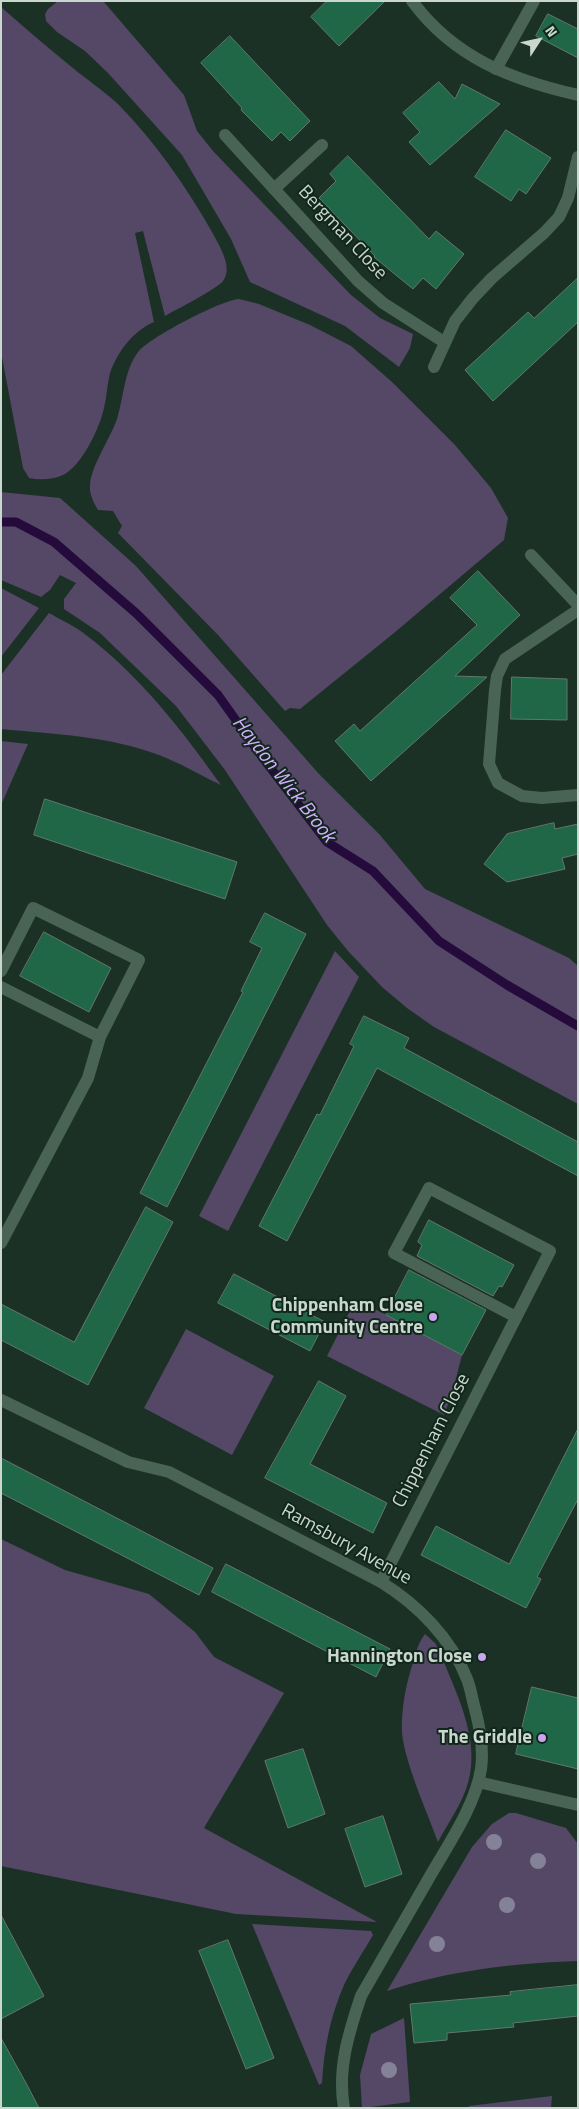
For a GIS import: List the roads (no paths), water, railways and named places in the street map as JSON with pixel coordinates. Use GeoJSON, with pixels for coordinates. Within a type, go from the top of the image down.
{"type":"FeatureCollection","features":[{"type":"Feature","properties":{"kind":"street"},"geometry":{"type":"LineString","coordinates":[[412,1],[444,36],[470,56],[509,76],[578,95]]}},
{"type":"Feature","properties":{"kind":"street"},"geometry":{"type":"LineString","coordinates":[[496,69],[534,1]]}},
{"type":"Feature","properties":{"kind":"street","name":"Bergman Close"},"geometry":{"type":"LineString","coordinates":[[225,135],[358,282],[383,303],[444,342]]}},
{"type":"Feature","properties":{"kind":"street"},"geometry":{"type":"LineString","coordinates":[[274,189],[322,146]]}},
{"type":"Feature","properties":{"kind":"street"},"geometry":{"type":"LineString","coordinates":[[434,368],[455,321],[473,298],[492,278],[544,233],[559,216],[568,198],[578,157]]}},
{"type":"Feature","properties":{"kind":"street"},"geometry":{"type":"LineString","coordinates":[[531,555],[578,605]]}},
{"type":"Feature","properties":{"kind":"street"},"geometry":{"type":"LineString","coordinates":[[578,610],[505,659],[497,676],[489,764],[498,783],[522,796],[542,798],[578,794]]}},
{"type":"Feature","properties":{"kind":"street"},"geometry":{"type":"LineString","coordinates":[[1,971],[33,908],[139,960],[100,1037],[88,1078],[1,1243]]}},
{"type":"Feature","properties":{"kind":"street"},"geometry":{"type":"LineString","coordinates":[[1,987],[100,1037]]}},
{"type":"Feature","properties":{"kind":"street","name":"Chippenham Close"},"geometry":{"type":"LineString","coordinates":[[381,1582],[550,1251],[429,1188],[394,1253],[516,1317]]}},
{"type":"Feature","properties":{"kind":"street","name":"Ramsbury Avenue"},"geometry":{"type":"LineString","coordinates":[[1,1400],[128,1462],[169,1472],[381,1582],[399,1593],[419,1610],[454,1652],[467,1680],[478,1721],[482,1746],[478,1782],[468,1808],[361,1996],[353,2016],[344,2057],[342,2076],[344,2108]]}},
{"type":"Feature","properties":{"kind":"street"},"geometry":{"type":"LineString","coordinates":[[478,1782],[578,1804]]}},
{"type":"Feature","properties":{"kind":"waterway","name":"Haydon Wick Brook"},"geometry":{"type":"LineString","coordinates":[[1,522],[16,522],[54,542],[137,614],[218,695],[327,842],[373,871],[439,941],[507,985],[578,1026]]}},
{"type":"Feature","properties":{"kind":"place","name":"Chippenham Close Community Centre"},"geometry":{"type":"Point","coordinates":[433,1317]}},
{"type":"Feature","properties":{"kind":"place","name":"Hannington Close"},"geometry":{"type":"Point","coordinates":[482,1657]}},
{"type":"Feature","properties":{"kind":"place","name":"The Griddle"},"geometry":{"type":"Point","coordinates":[542,1738]}}]}
